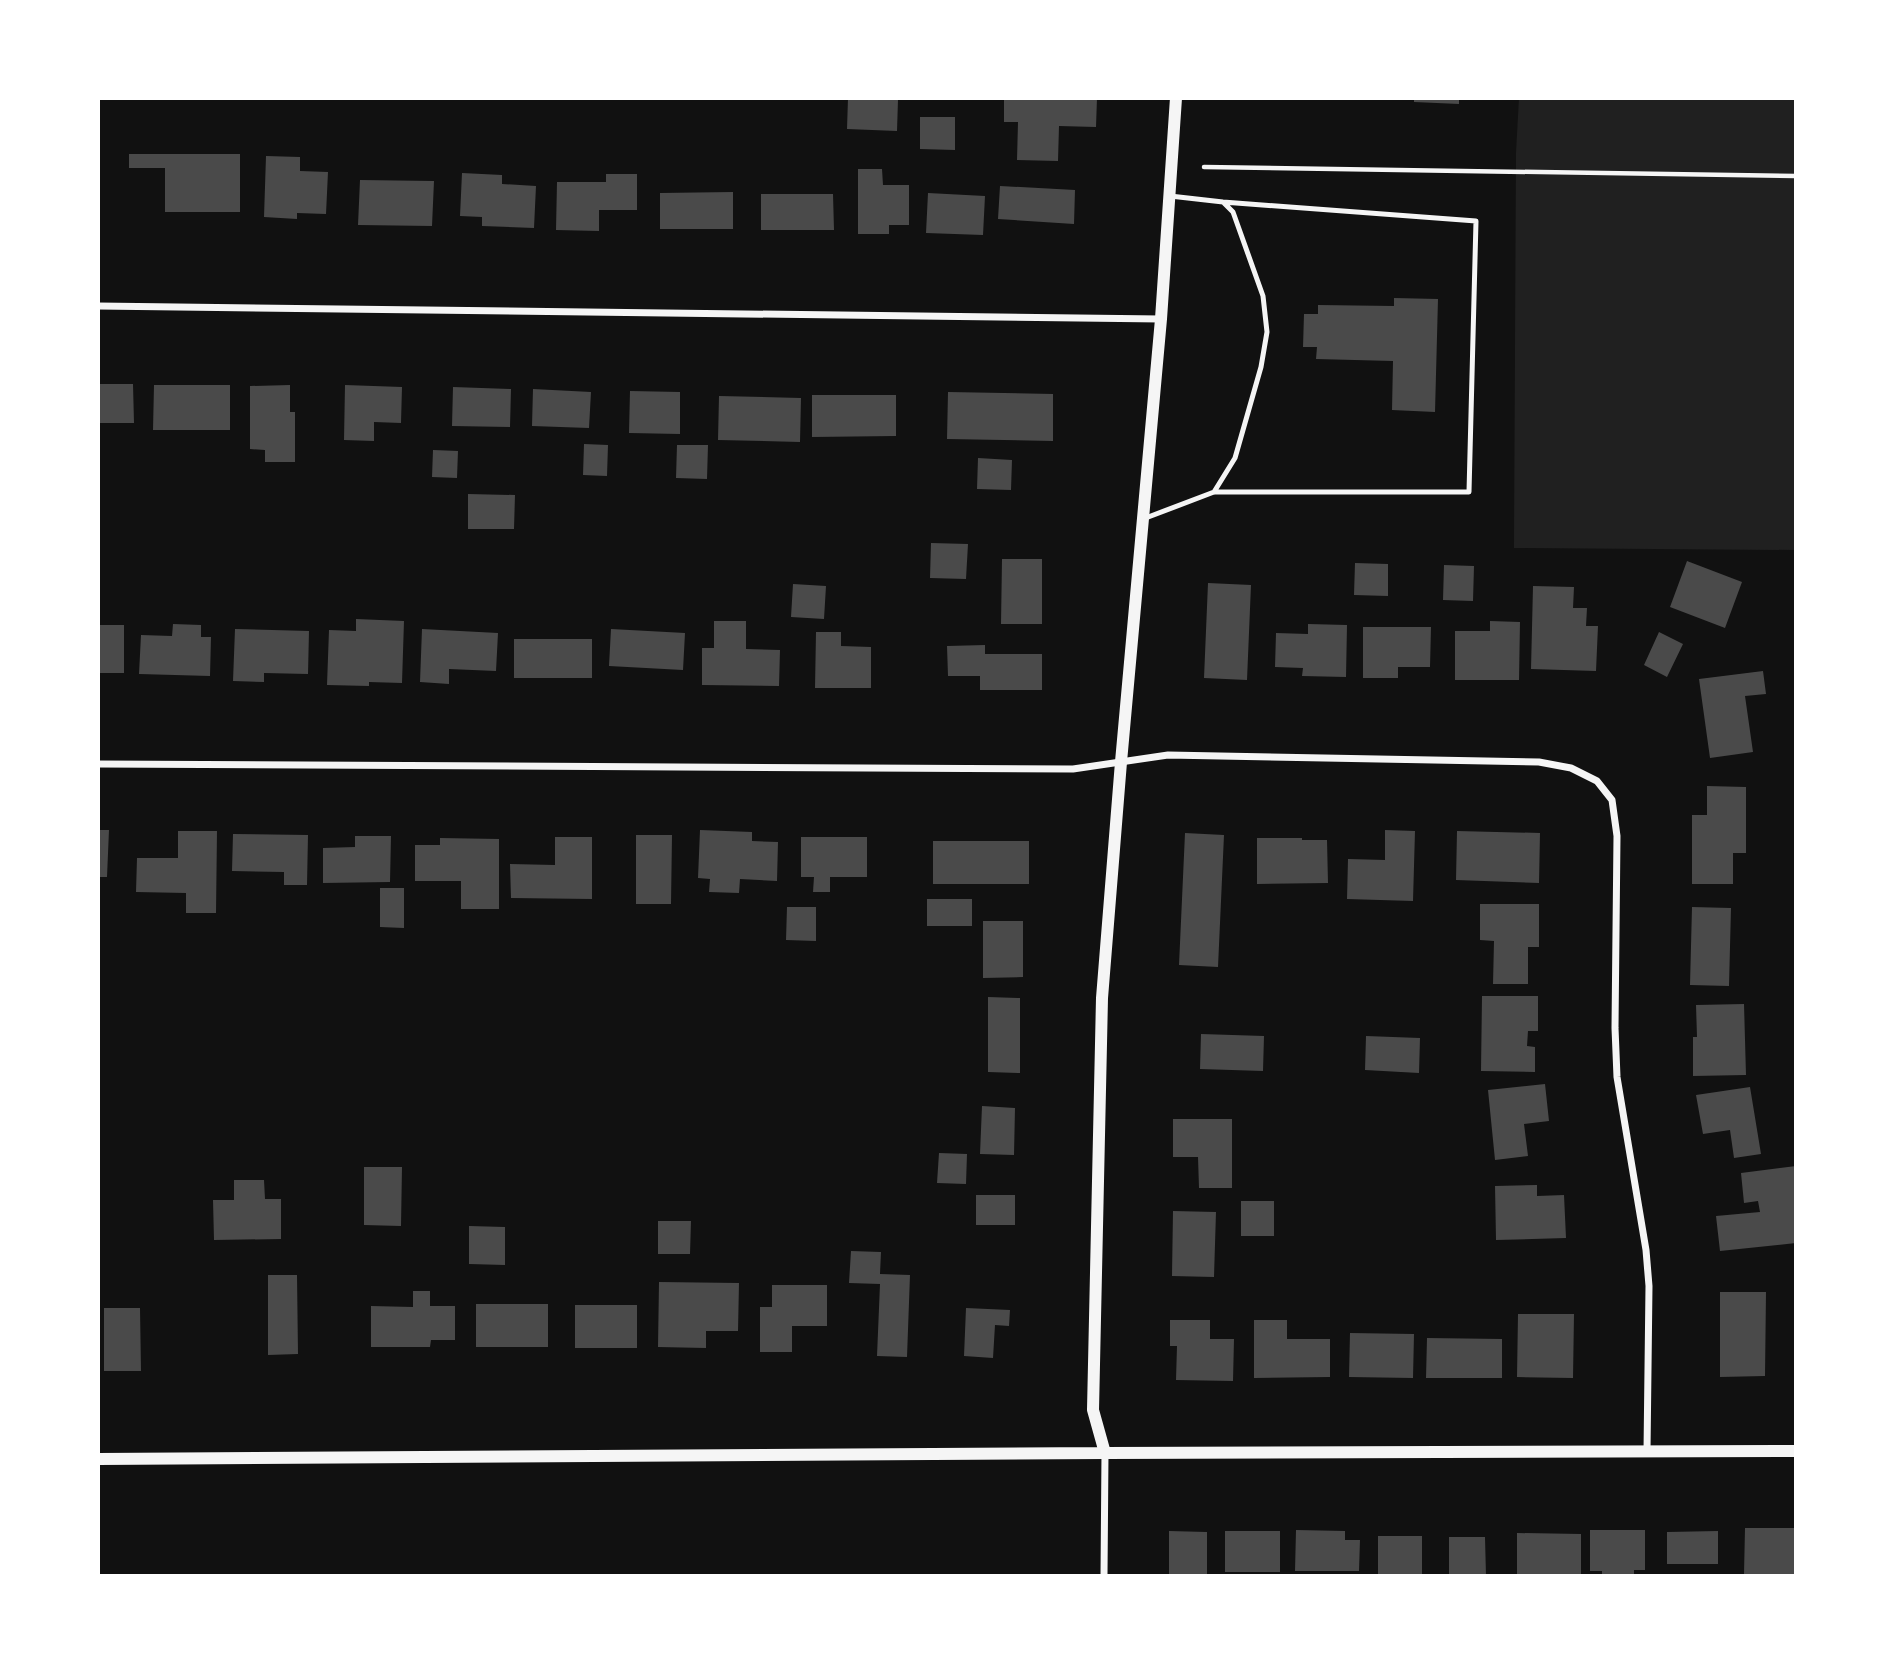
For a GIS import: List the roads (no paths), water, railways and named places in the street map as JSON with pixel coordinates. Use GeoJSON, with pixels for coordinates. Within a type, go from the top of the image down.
{"type":"FeatureCollection","features":[{"type":"Feature","properties":{"kind":"street"},"geometry":{"type":"LineString","coordinates":[[1104,1576],[1105,1452],[1093,1410],[1102,998],[1161,319],[1176,98]]}},
{"type":"Feature","properties":{"kind":"street"},"geometry":{"type":"LineString","coordinates":[[98,306],[1161,319]]}},
{"type":"Feature","properties":{"kind":"street"},"geometry":{"type":"LineString","coordinates":[[98,764],[1073,769],[1167,755],[1539,762],[1571,768],[1597,781],[1612,800],[1617,836],[1617,1077],[1646,1251],[1649,1286],[1647,1451]]}},
{"type":"Feature","properties":{"kind":"street"},"geometry":{"type":"LineString","coordinates":[[98,1459],[1105,1452],[1796,1451]]}},
{"type":"Feature","properties":{"kind":"lane"},"geometry":{"type":"LineString","coordinates":[[1143,519],[1214,492],[1469,492],[1476,221],[1170,196]]}},
{"type":"Feature","properties":{"kind":"lane"},"geometry":{"type":"LineString","coordinates":[[1214,492],[1235,458],[1261,367],[1267,332],[1263,296],[1233,212],[1223,202]]}}]}
